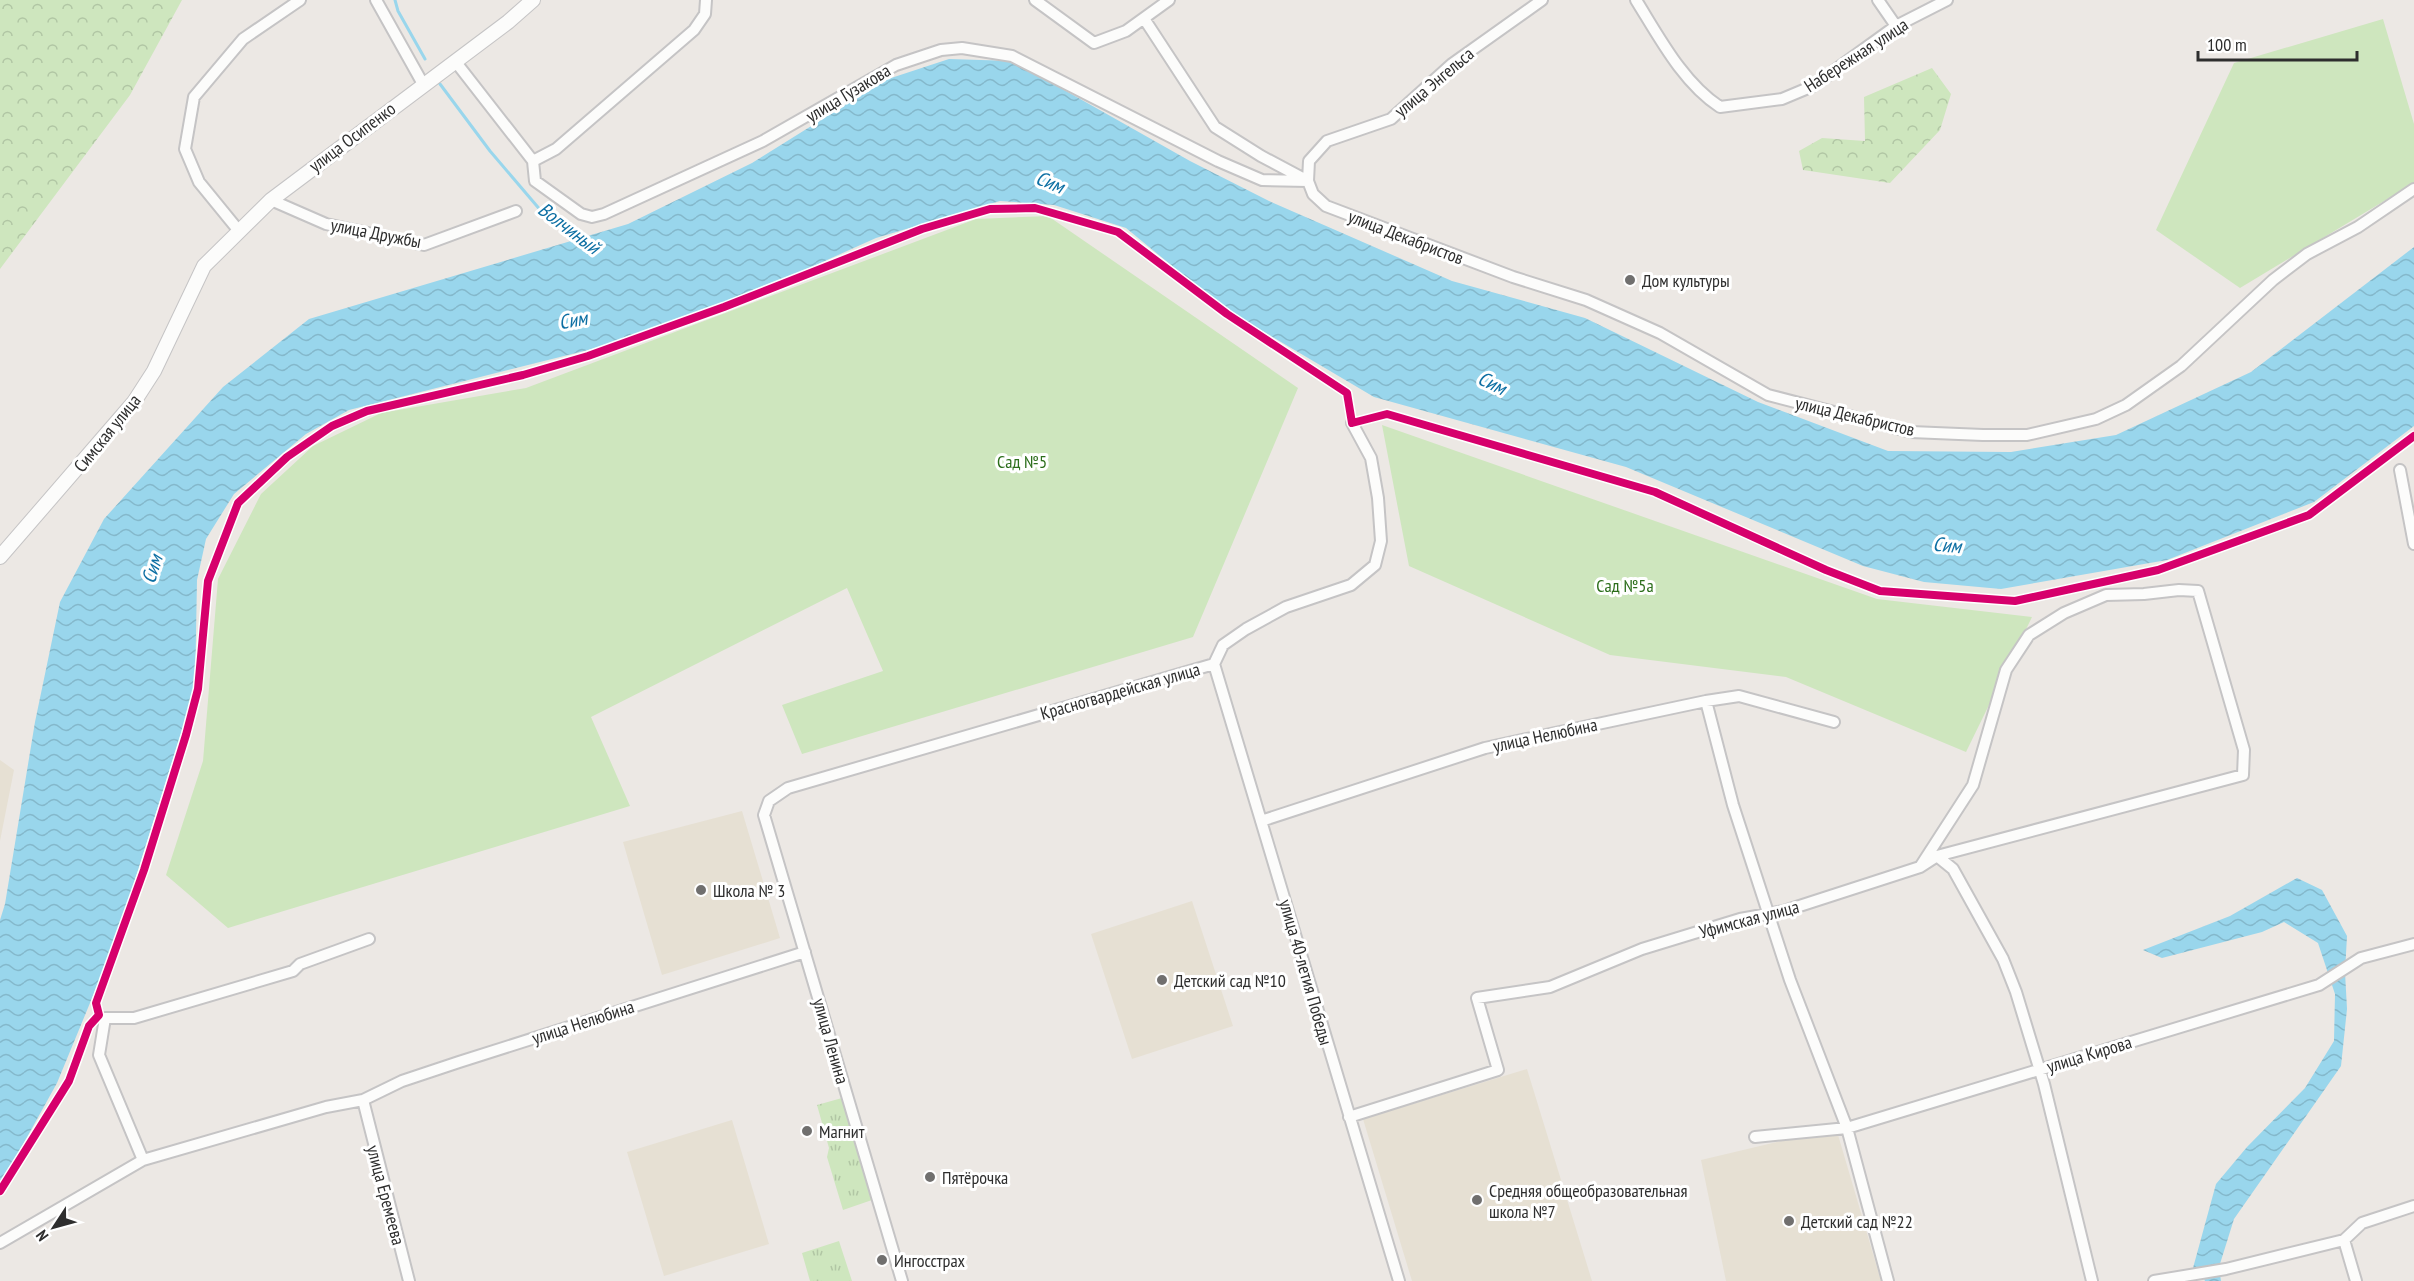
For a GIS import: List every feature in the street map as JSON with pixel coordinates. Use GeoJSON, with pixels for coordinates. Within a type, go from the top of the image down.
{"type":"FeatureCollection","features":[{"type":"Feature","properties":{"kind":"main road","name":"улица Осипенко"},"geometry":{"type":"LineString","coordinates":[[190,292],[204,266],[271,200],[533,0]]}},
{"type":"Feature","properties":{"kind":"main road","name":"Симская улица"},"geometry":{"type":"LineString","coordinates":[[0,557],[135,402],[154,371],[190,292]]}},
{"type":"Feature","properties":{"kind":"street"},"geometry":{"type":"LineString","coordinates":[[239,231],[200,182],[185,149],[194,97],[243,39],[300,0]]}},
{"type":"Feature","properties":{"kind":"street"},"geometry":{"type":"LineString","coordinates":[[376,0],[423,84]]}},
{"type":"Feature","properties":{"kind":"street"},"geometry":{"type":"LineString","coordinates":[[533,161],[565,142],[694,30],[705,14],[706,0]]}},
{"type":"Feature","properties":{"kind":"street"},"geometry":{"type":"LineString","coordinates":[[1035,0],[1094,43],[1126,31],[1169,0]]}},
{"type":"Feature","properties":{"kind":"street","name":"улица Энгельса"},"geometry":{"type":"LineString","coordinates":[[1308,181],[1309,161],[1327,141],[1391,119],[1452,64],[1542,0]]}},
{"type":"Feature","properties":{"kind":"street","name":"Набережная улица"},"geometry":{"type":"LineString","coordinates":[[1636,0],[1686,75],[1704,97],[1720,107],[1782,99],[1813,86],[1841,69],[1896,26],[1947,0]]}},
{"type":"Feature","properties":{"kind":"street"},"geometry":{"type":"LineString","coordinates":[[1878,0],[1896,26]]}},
{"type":"Feature","properties":{"kind":"street"},"geometry":{"type":"LineString","coordinates":[[1144,20],[1215,127],[1261,156],[1308,181]]}},
{"type":"Feature","properties":{"kind":"street","name":"улица Гузакова"},"geometry":{"type":"LineString","coordinates":[[455,61],[533,161],[535,181],[559,201],[581,214],[592,217],[623,206],[763,141],[896,65],[941,50],[962,48],[1012,56],[1218,161],[1262,180],[1308,181]]}},
{"type":"Feature","properties":{"kind":"street","name":"улица Декабристов"},"geometry":{"type":"LineString","coordinates":[[1308,181],[1313,194],[1326,206],[1513,277],[1586,300],[1660,333],[1768,395],[1911,432],[1983,435],[2027,435],[2096,419],[2126,405],[2181,366],[2273,280],[2307,254],[2358,227],[2414,189]]}},
{"type":"Feature","properties":{"kind":"street","name":"улица Дружбы"},"geometry":{"type":"LineString","coordinates":[[271,200],[326,224],[424,245],[516,211]]}},
{"type":"Feature","properties":{"kind":"street","name":"Красногвардейская улица"},"geometry":{"type":"LineString","coordinates":[[769,801],[788,788],[1214,664],[1223,645],[1246,629],[1286,607],[1351,585],[1375,565],[1381,540],[1378,498],[1371,458],[1352,423]]}},
{"type":"Feature","properties":{"kind":"street"},"geometry":{"type":"LineString","coordinates":[[2400,470],[2414,544]]}},
{"type":"Feature","properties":{"kind":"street","name":"Уфимская улица"},"geometry":{"type":"LineString","coordinates":[[1349,1117],[1498,1070],[1477,998],[1550,987],[1641,949],[1740,919],[1770,914],[1920,867],[1937,856],[2243,776],[2244,750],[2198,591],[2106,595],[2064,613],[2028,635],[2006,670],[1973,785],[1920,867]]}},
{"type":"Feature","properties":{"kind":"street","name":"улица 40-летия Победы"},"geometry":{"type":"LineString","coordinates":[[1214,664],[1399,1281]]}},
{"type":"Feature","properties":{"kind":"street","name":"улица Нелюбина"},"geometry":{"type":"LineString","coordinates":[[1261,821],[1485,748],[1706,701],[1739,696],[1834,722]]}},
{"type":"Feature","properties":{"kind":"street"},"geometry":{"type":"LineString","coordinates":[[1706,701],[1733,805],[1806,1026],[1847,1128],[1888,1281]]}},
{"type":"Feature","properties":{"kind":"street","name":"улица Ленина"},"geometry":{"type":"LineString","coordinates":[[769,801],[764,815],[902,1281]]}},
{"type":"Feature","properties":{"kind":"street"},"geometry":{"type":"LineString","coordinates":[[1937,856],[1953,869],[2003,959],[2016,992],[2092,1281]]}},
{"type":"Feature","properties":{"kind":"street"},"geometry":{"type":"LineString","coordinates":[[143,1160],[99,1055],[105,1018],[134,1018],[293,971],[300,964],[369,939]]}},
{"type":"Feature","properties":{"kind":"street","name":"улица Кирова"},"geometry":{"type":"LineString","coordinates":[[1755,1137],[1847,1128],[2319,985],[2361,958],[2414,944]]}},
{"type":"Feature","properties":{"kind":"street","name":"улица Нелюбина"},"geometry":{"type":"LineString","coordinates":[[0,1243],[143,1160],[326,1107],[363,1105],[402,1081],[805,952]]}},
{"type":"Feature","properties":{"kind":"street","name":"улица Еремеева"},"geometry":{"type":"LineString","coordinates":[[363,1105],[409,1281]]}},
{"type":"Feature","properties":{"kind":"street"},"geometry":{"type":"LineString","coordinates":[[2154,1281],[2226,1269],[2344,1240],[2362,1223],[2414,1206]]}},
{"type":"Feature","properties":{"kind":"street"},"geometry":{"type":"LineString","coordinates":[[2344,1240],[2356,1281]]}},
{"type":"Feature","properties":{"kind":"shaded area"},"geometry":{"type":"Polygon","coordinates":[[[0,760],[14,770],[0,841],[0,760]]]}},
{"type":"Feature","properties":{"kind":"shaded area","name":"Школа № 3"},"geometry":{"type":"Polygon","coordinates":[[[742,811],[780,938],[662,975],[623,842],[742,811]]]}},
{"type":"Feature","properties":{"kind":"shaded area","name":"Детский сад №10"},"geometry":{"type":"Polygon","coordinates":[[[1192,901],[1233,1026],[1132,1059],[1091,934],[1192,901]]]}},
{"type":"Feature","properties":{"kind":"shaded area","name":"Средняя общеобразовательная школа №7"},"geometry":{"type":"Polygon","coordinates":[[[1527,1069],[1592,1281],[1412,1281],[1363,1119],[1527,1069]]]}},
{"type":"Feature","properties":{"kind":"shaded area"},"geometry":{"type":"Polygon","coordinates":[[[732,1120],[769,1244],[664,1276],[627,1152],[732,1120]]]}},
{"type":"Feature","properties":{"kind":"shaded area","name":"Детский сад №22"},"geometry":{"type":"Polygon","coordinates":[[[1836,1128],[1881,1281],[1726,1281],[1701,1160],[1836,1128]]]}},
{"type":"Feature","properties":{"kind":"green space"},"geometry":{"type":"Polygon","coordinates":[[[0,0],[182,0],[130,95],[0,269],[0,0]]]}},
{"type":"Feature","properties":{"kind":"green space"},"geometry":{"type":"Polygon","coordinates":[[[2383,19],[2414,124],[2414,183],[2240,288],[2156,230],[2234,63],[2383,19]]]}},
{"type":"Feature","properties":{"kind":"green space"},"geometry":{"type":"Polygon","coordinates":[[[1932,68],[1951,94],[1940,130],[1890,183],[1803,170],[1799,151],[1822,138],[1865,141],[1864,97],[1932,68]]]}},
{"type":"Feature","properties":{"kind":"green space","name":"Сад №5"},"geometry":{"type":"Polygon","coordinates":[[[1048,216],[1298,388],[1193,637],[802,754],[782,705],[883,671],[847,588],[591,717],[630,806],[228,928],[166,875],[203,761],[218,579],[261,494],[313,446],[381,413],[526,388],[976,219],[1048,216]]]}},
{"type":"Feature","properties":{"kind":"green space","name":"Сад №5а"},"geometry":{"type":"Polygon","coordinates":[[[1382,425],[1877,599],[2032,617],[1966,752],[1786,677],[1610,655],[1409,566],[1382,425]]]}},
{"type":"Feature","properties":{"kind":"green space"},"geometry":{"type":"Polygon","coordinates":[[[842,1098],[872,1200],[843,1210],[827,1157],[829,1148],[817,1105],[842,1098]]]}},
{"type":"Feature","properties":{"kind":"green space"},"geometry":{"type":"Polygon","coordinates":[[[839,1241],[852,1281],[810,1281],[802,1253],[839,1241]]]}},
{"type":"Feature","properties":{"kind":"water","name":"Сим"},"geometry":{"type":"Polygon","coordinates":[[[949,59],[1013,61],[1190,161],[1269,201],[1452,281],[1585,318],[1758,402],[1888,451],[2011,452],[2116,435],[2251,372],[2414,247],[2414,426],[2314,502],[2167,560],[2001,589],[1924,582],[1863,566],[1626,467],[1374,397],[1222,307],[1126,228],[1054,205],[1000,201],[876,238],[749,295],[616,343],[349,410],[306,434],[234,494],[206,539],[197,580],[195,689],[116,940],[57,1083],[0,1186],[0,920],[5,904],[35,722],[60,602],[104,519],[223,387],[309,319],[628,224],[752,163],[885,80],[949,59]]]}},
{"type":"Feature","properties":{"kind":"water"},"geometry":{"type":"Polygon","coordinates":[[[2297,878],[2322,890],[2347,936],[2345,972],[2347,1009],[2341,1066],[2234,1219],[2219,1267],[2221,1281],[2205,1281],[2199,1268],[2193,1268],[2216,1184],[2247,1147],[2305,1088],[2334,1041],[2335,994],[2318,943],[2284,922],[2262,932],[2162,958],[2143,950],[2230,916],[2297,878]]]}},
{"type":"Feature","properties":{"kind":"waterway","name":"Волчиный"},"geometry":{"type":"LineString","coordinates":[[395,0],[398,11],[425,59]]}},
{"type":"Feature","properties":{"kind":"waterway","name":"Волчиный"},"geometry":{"type":"LineString","coordinates":[[440,84],[490,151],[542,212],[584,240]]}},
{"type":"Feature","properties":{"kind":"cycle path"},"geometry":{"type":"LineString","coordinates":[[0,1191],[69,1081],[89,1026],[99,1015],[96,1003],[144,870],[186,735],[198,689],[208,581],[238,503],[287,457],[332,426],[367,411],[523,375],[588,356],[724,307],[922,229],[990,209],[1035,208],[1118,232],[1227,314],[1347,393],[1352,423],[1387,414],[1655,492],[1826,570],[1880,591],[2015,601],[2158,570],[2309,515],[2414,436]]}},
{"type":"Feature","properties":{"kind":"place","name":"Дом культуры"},"geometry":{"type":"Point","coordinates":[1630,280]}},
{"type":"Feature","properties":{"kind":"place","name":"Школа № 3"},"geometry":{"type":"Point","coordinates":[701,890]}},
{"type":"Feature","properties":{"kind":"place","name":"Детский сад №10"},"geometry":{"type":"Point","coordinates":[1162,980]}},
{"type":"Feature","properties":{"kind":"place","name":"Магнит"},"geometry":{"type":"Point","coordinates":[807,1131]}},
{"type":"Feature","properties":{"kind":"place","name":"Пятёрочка"},"geometry":{"type":"Point","coordinates":[930,1177]}},
{"type":"Feature","properties":{"kind":"place","name":"Средняя общеобразовательная школа №7"},"geometry":{"type":"Point","coordinates":[1477,1200]}},
{"type":"Feature","properties":{"kind":"place","name":"Детский сад №22"},"geometry":{"type":"Point","coordinates":[1789,1221]}},
{"type":"Feature","properties":{"kind":"place","name":"Ингосстрах"},"geometry":{"type":"Point","coordinates":[882,1260]}}]}
